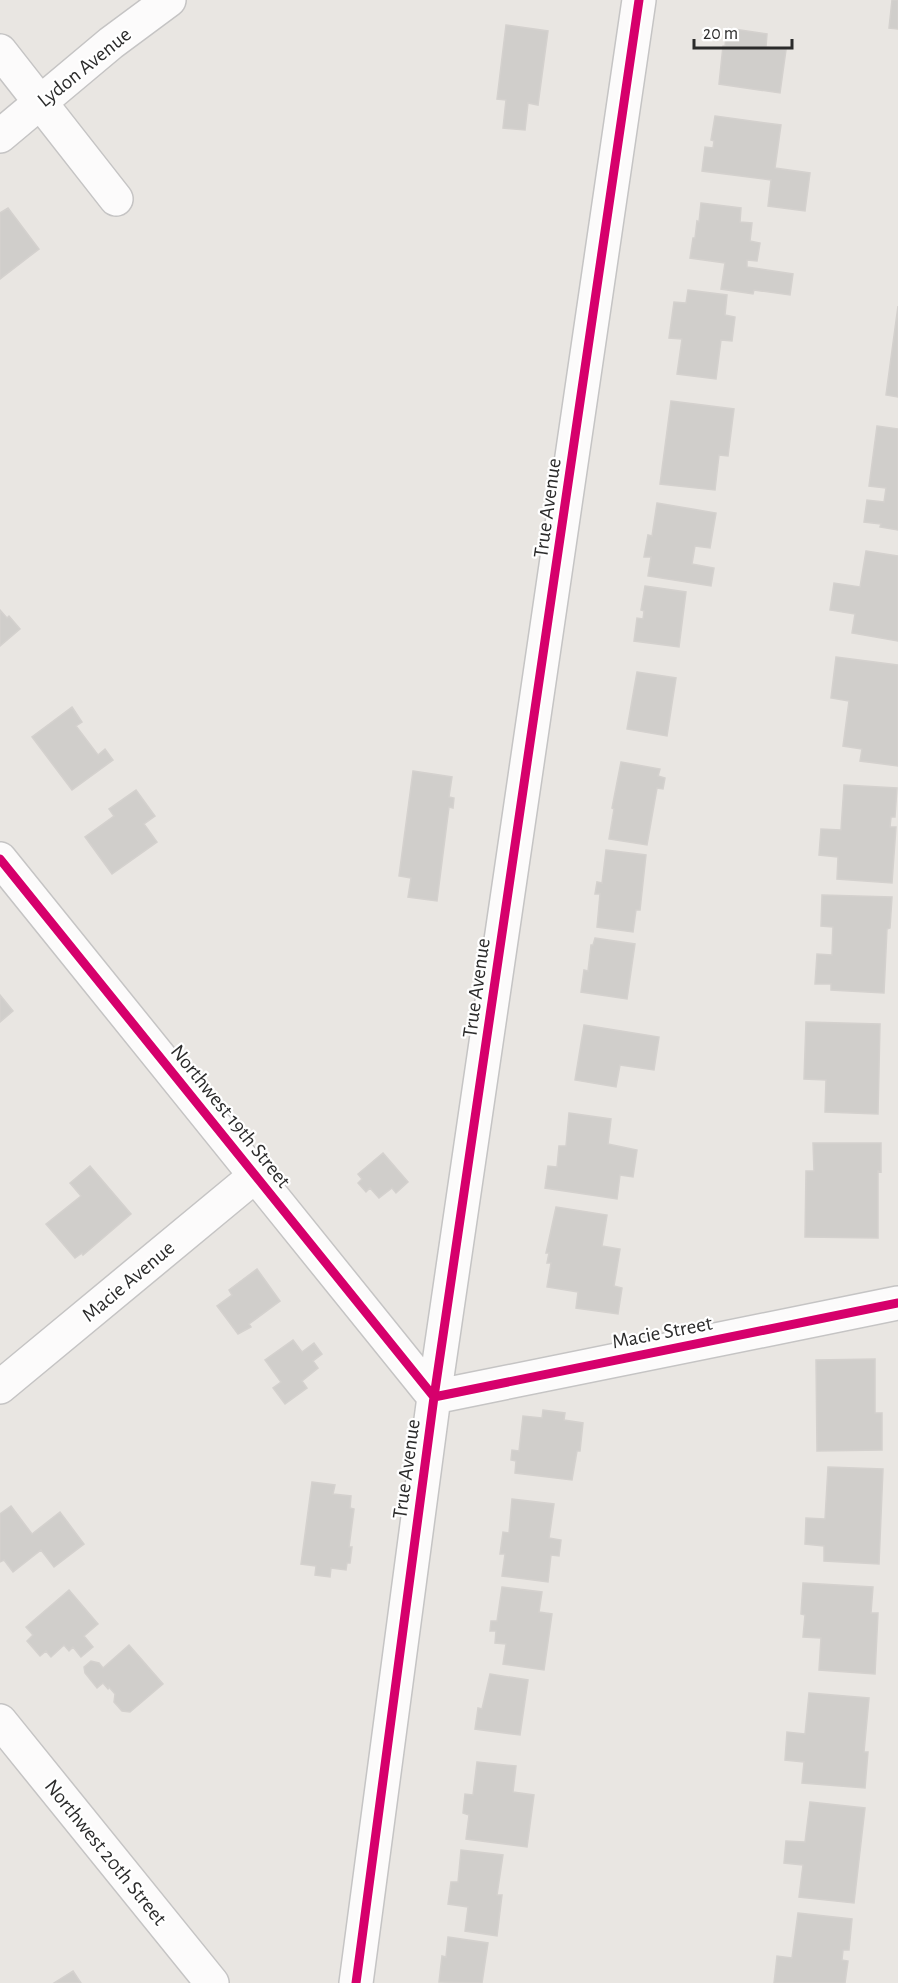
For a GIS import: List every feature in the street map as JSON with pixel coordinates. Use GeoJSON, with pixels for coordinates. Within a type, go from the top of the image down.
{"type":"FeatureCollection","features":[{"type":"Feature","properties":{"kind":"street","name":"Lydon Avenue"},"geometry":{"type":"LineString","coordinates":[[0,136],[111,44],[169,0]]}},
{"type":"Feature","properties":{"kind":"street","name":"True Avenue"},"geometry":{"type":"LineString","coordinates":[[356,1983],[385,1751],[434,1397],[639,0]]}},
{"type":"Feature","properties":{"kind":"street"},"geometry":{"type":"LineString","coordinates":[[0,51],[116,199]]}},
{"type":"Feature","properties":{"kind":"street","name":"Northwest 19th Street"},"geometry":{"type":"LineString","coordinates":[[0,859],[434,1397]]}},
{"type":"Feature","properties":{"kind":"street","name":"Macie Avenue"},"geometry":{"type":"LineString","coordinates":[[0,1387],[256,1175]]}},
{"type":"Feature","properties":{"kind":"street","name":"Macie Street"},"geometry":{"type":"LineString","coordinates":[[434,1397],[898,1303]]}},
{"type":"Feature","properties":{"kind":"street","name":"Northwest 20th Street"},"geometry":{"type":"LineString","coordinates":[[0,1721],[212,1983]]}},
{"type":"Feature","properties":{"kind":"building"},"geometry":{"type":"Polygon","coordinates":[[[892,0],[898,0],[898,29],[889,28],[892,0]]]}},
{"type":"Feature","properties":{"kind":"building"},"geometry":{"type":"Polygon","coordinates":[[[506,25],[548,31],[538,105],[528,103],[525,130],[503,128],[506,100],[497,99],[506,25]]]}},
{"type":"Feature","properties":{"kind":"building"},"geometry":{"type":"Polygon","coordinates":[[[727,28],[767,34],[766,47],[786,50],[780,93],[719,84],[727,28]]]}},
{"type":"Feature","properties":{"kind":"building"},"geometry":{"type":"Polygon","coordinates":[[[715,116],[781,125],[775,168],[810,173],[805,211],[768,206],[771,180],[702,171],[705,147],[713,148],[714,141],[711,140],[715,116]]]}},
{"type":"Feature","properties":{"kind":"building"},"geometry":{"type":"Polygon","coordinates":[[[701,203],[741,208],[740,222],[752,223],[750,241],[760,243],[757,261],[747,260],[747,267],[793,274],[790,295],[754,290],[753,294],[721,289],[725,263],[690,258],[701,203]]]}},
{"type":"Feature","properties":{"kind":"building"},"geometry":{"type":"Polygon","coordinates":[[[8,208],[39,249],[0,279],[0,213],[8,208]]]}},
{"type":"Feature","properties":{"kind":"building"},"geometry":{"type":"Polygon","coordinates":[[[688,290],[727,295],[725,315],[735,317],[732,341],[721,340],[716,379],[677,374],[682,339],[669,338],[674,302],[686,303],[688,290]]]}},
{"type":"Feature","properties":{"kind":"building"},"geometry":{"type":"Polygon","coordinates":[[[898,306],[898,397],[886,395],[898,306]]]}},
{"type":"Feature","properties":{"kind":"building"},"geometry":{"type":"Polygon","coordinates":[[[671,401],[734,409],[728,456],[719,455],[715,490],[660,484],[671,401]]]}},
{"type":"Feature","properties":{"kind":"building"},"geometry":{"type":"Polygon","coordinates":[[[877,426],[898,429],[898,530],[880,527],[881,524],[864,522],[867,500],[884,502],[886,488],[869,486],[877,426]]]}},
{"type":"Feature","properties":{"kind":"building"},"geometry":{"type":"Polygon","coordinates":[[[657,503],[716,513],[710,548],[695,546],[692,564],[714,568],[711,586],[648,576],[651,557],[644,557],[648,535],[652,536],[657,503]]]}},
{"type":"Feature","properties":{"kind":"building"},"geometry":{"type":"Polygon","coordinates":[[[866,551],[898,556],[898,641],[852,633],[855,614],[830,610],[834,583],[860,587],[866,551]]]}},
{"type":"Feature","properties":{"kind":"building"},"geometry":{"type":"Polygon","coordinates":[[[645,586],[686,592],[679,647],[634,641],[637,618],[643,619],[644,611],[641,610],[645,586]]]}},
{"type":"Feature","properties":{"kind":"building"},"geometry":{"type":"Polygon","coordinates":[[[0,610],[7,618],[9,616],[20,629],[0,646],[0,610]]]}},
{"type":"Feature","properties":{"kind":"building"},"geometry":{"type":"Polygon","coordinates":[[[836,657],[898,665],[898,766],[860,761],[862,749],[843,746],[849,701],[831,698],[836,657]]]}},
{"type":"Feature","properties":{"kind":"building"},"geometry":{"type":"Polygon","coordinates":[[[637,672],[676,678],[667,736],[627,729],[637,672]]]}},
{"type":"Feature","properties":{"kind":"building"},"geometry":{"type":"Polygon","coordinates":[[[72,707],[82,722],[76,726],[98,755],[105,749],[113,760],[72,790],[32,737],[72,707]]]}},
{"type":"Feature","properties":{"kind":"building"},"geometry":{"type":"Polygon","coordinates":[[[621,762],[660,769],[658,776],[665,778],[663,789],[657,788],[647,845],[609,839],[614,809],[612,808],[621,762]]]}},
{"type":"Feature","properties":{"kind":"building"},"geometry":{"type":"Polygon","coordinates":[[[413,771],[452,777],[449,797],[454,798],[453,808],[449,807],[437,901],[408,897],[411,878],[399,876],[413,771]]]}},
{"type":"Feature","properties":{"kind":"building"},"geometry":{"type":"Polygon","coordinates":[[[844,785],[897,788],[895,817],[891,817],[890,827],[896,827],[892,883],[837,879],[838,857],[819,855],[821,829],[841,830],[844,785]]]}},
{"type":"Feature","properties":{"kind":"building"},"geometry":{"type":"Polygon","coordinates":[[[136,790],[155,816],[144,824],[157,842],[112,874],[85,837],[114,816],[109,809],[136,790]]]}},
{"type":"Feature","properties":{"kind":"building"},"geometry":{"type":"Polygon","coordinates":[[[606,850],[646,855],[640,910],[636,910],[633,932],[597,927],[600,894],[595,894],[597,882],[602,883],[606,850]]]}},
{"type":"Feature","properties":{"kind":"building"},"geometry":{"type":"Polygon","coordinates":[[[822,895],[892,897],[890,928],[887,929],[884,993],[831,990],[831,984],[815,984],[817,954],[832,955],[833,927],[821,926],[822,895]]]}},
{"type":"Feature","properties":{"kind":"building"},"geometry":{"type":"Polygon","coordinates":[[[595,938],[635,944],[627,999],[581,992],[584,970],[588,971],[591,945],[595,938]]]}},
{"type":"Feature","properties":{"kind":"building"},"geometry":{"type":"Polygon","coordinates":[[[0,995],[13,1011],[0,1022],[0,995]]]}},
{"type":"Feature","properties":{"kind":"building"},"geometry":{"type":"Polygon","coordinates":[[[806,1022],[880,1024],[878,1114],[825,1112],[826,1080],[804,1079],[806,1022]]]}},
{"type":"Feature","properties":{"kind":"building"},"geometry":{"type":"Polygon","coordinates":[[[584,1025],[659,1037],[654,1070],[620,1065],[616,1087],[575,1080],[584,1025]]]}},
{"type":"Feature","properties":{"kind":"building"},"geometry":{"type":"Polygon","coordinates":[[[569,1113],[611,1119],[608,1144],[637,1150],[633,1177],[620,1175],[617,1199],[545,1188],[548,1166],[557,1167],[559,1146],[566,1146],[569,1113]]]}},
{"type":"Feature","properties":{"kind":"building"},"geometry":{"type":"Polygon","coordinates":[[[813,1143],[881,1143],[881,1172],[878,1171],[878,1238],[805,1237],[806,1171],[814,1171],[813,1143]]]}},
{"type":"Feature","properties":{"kind":"building"},"geometry":{"type":"Polygon","coordinates":[[[383,1153],[408,1182],[396,1193],[392,1188],[379,1198],[370,1188],[366,1192],[358,1183],[362,1179],[358,1174],[383,1153]]]}},
{"type":"Feature","properties":{"kind":"building"},"geometry":{"type":"Polygon","coordinates":[[[90,1166],[131,1214],[83,1255],[82,1253],[75,1258],[46,1224],[81,1196],[70,1183],[90,1166]]]}},
{"type":"Feature","properties":{"kind":"building"},"geometry":{"type":"Polygon","coordinates":[[[556,1207],[607,1215],[602,1246],[620,1249],[614,1286],[622,1288],[618,1314],[576,1308],[578,1292],[547,1287],[551,1263],[547,1263],[549,1253],[546,1253],[556,1207]]]}},
{"type":"Feature","properties":{"kind":"building"},"geometry":{"type":"Polygon","coordinates":[[[257,1269],[280,1301],[249,1324],[251,1327],[238,1334],[217,1306],[232,1295],[229,1290],[257,1269]]]}},
{"type":"Feature","properties":{"kind":"building"},"geometry":{"type":"Polygon","coordinates":[[[293,1340],[302,1352],[314,1343],[322,1354],[313,1361],[318,1368],[302,1381],[307,1388],[285,1404],[273,1388],[281,1382],[265,1360],[293,1340]]]}},
{"type":"Feature","properties":{"kind":"building"},"geometry":{"type":"Polygon","coordinates":[[[875,1359],[875,1413],[882,1413],[882,1450],[817,1451],[816,1360],[875,1359]]]}},
{"type":"Feature","properties":{"kind":"building"},"geometry":{"type":"Polygon","coordinates":[[[543,1410],[565,1413],[564,1420],[583,1423],[580,1451],[577,1451],[572,1480],[515,1473],[516,1461],[511,1460],[512,1450],[519,1451],[523,1416],[542,1418],[543,1410]]]}},
{"type":"Feature","properties":{"kind":"building"},"geometry":{"type":"Polygon","coordinates":[[[828,1467],[883,1469],[879,1564],[824,1561],[824,1546],[805,1544],[806,1518],[825,1519],[828,1467]]]}},
{"type":"Feature","properties":{"kind":"building"},"geometry":{"type":"Polygon","coordinates":[[[312,1482],[335,1485],[333,1494],[351,1496],[350,1508],[354,1509],[349,1547],[352,1547],[350,1563],[347,1563],[346,1570],[331,1568],[330,1577],[315,1575],[316,1566],[301,1564],[312,1482]]]}},
{"type":"Feature","properties":{"kind":"building"},"geometry":{"type":"Polygon","coordinates":[[[512,1499],[554,1504],[549,1538],[561,1540],[559,1556],[551,1555],[548,1582],[502,1576],[505,1554],[500,1554],[503,1532],[509,1533],[512,1499]]]}},
{"type":"Feature","properties":{"kind":"building"},"geometry":{"type":"Polygon","coordinates":[[[11,1506],[32,1534],[60,1512],[84,1544],[54,1567],[41,1550],[13,1572],[4,1560],[0,1562],[0,1514],[11,1506]]]}},
{"type":"Feature","properties":{"kind":"building"},"geometry":{"type":"Polygon","coordinates":[[[803,1583],[873,1587],[871,1613],[878,1613],[875,1674],[819,1670],[821,1638],[803,1637],[805,1615],[801,1614],[803,1583]]]}},
{"type":"Feature","properties":{"kind":"building"},"geometry":{"type":"Polygon","coordinates":[[[502,1587],[542,1592],[539,1612],[552,1614],[544,1670],[503,1664],[506,1644],[495,1643],[496,1631],[490,1631],[491,1621],[497,1621],[502,1587]]]}},
{"type":"Feature","properties":{"kind":"building"},"geometry":{"type":"Polygon","coordinates":[[[69,1590],[98,1624],[84,1636],[93,1647],[81,1657],[73,1647],[69,1651],[64,1645],[51,1657],[46,1651],[40,1656],[27,1641],[33,1635],[26,1627],[69,1590]]]}},
{"type":"Feature","properties":{"kind":"building"},"geometry":{"type":"Polygon","coordinates":[[[129,1645],[163,1684],[130,1712],[122,1711],[114,1702],[115,1694],[109,1687],[108,1689],[103,1683],[97,1688],[85,1673],[84,1667],[91,1661],[99,1663],[103,1668],[129,1645]]]}},
{"type":"Feature","properties":{"kind":"building"},"geometry":{"type":"Polygon","coordinates":[[[490,1674],[528,1680],[520,1735],[475,1729],[478,1708],[482,1709],[490,1674]]]}},
{"type":"Feature","properties":{"kind":"building"},"geometry":{"type":"Polygon","coordinates":[[[809,1693],[869,1698],[864,1752],[868,1752],[865,1788],[802,1783],[804,1762],[785,1760],[787,1732],[805,1734],[809,1693]]]}},
{"type":"Feature","properties":{"kind":"building"},"geometry":{"type":"Polygon","coordinates":[[[477,1762],[516,1766],[513,1792],[534,1795],[527,1847],[466,1839],[469,1815],[463,1813],[465,1794],[473,1795],[477,1762]]]}},
{"type":"Feature","properties":{"kind":"building"},"geometry":{"type":"Polygon","coordinates":[[[810,1802],[865,1808],[854,1903],[799,1897],[803,1865],[784,1863],[786,1841],[805,1842],[810,1802]]]}},
{"type":"Feature","properties":{"kind":"building"},"geometry":{"type":"Polygon","coordinates":[[[461,1850],[503,1855],[497,1895],[502,1895],[497,1936],[465,1931],[468,1907],[448,1904],[451,1882],[458,1882],[461,1850]]]}},
{"type":"Feature","properties":{"kind":"building"},"geometry":{"type":"Polygon","coordinates":[[[798,1913],[852,1919],[849,1950],[843,1950],[842,1960],[848,1961],[845,1983],[774,1983],[777,1956],[792,1958],[798,1913]]]}},
{"type":"Feature","properties":{"kind":"building"},"geometry":{"type":"Polygon","coordinates":[[[448,1937],[488,1943],[482,1983],[439,1982],[442,1956],[446,1957],[448,1937]]]}},
{"type":"Feature","properties":{"kind":"building"},"geometry":{"type":"Polygon","coordinates":[[[73,1971],[81,1983],[54,1983],[73,1971]]]}},
{"type":"Feature","properties":{"kind":"cycle path"},"geometry":{"type":"LineString","coordinates":[[356,1983],[434,1397],[639,0]]}},
{"type":"Feature","properties":{"kind":"cycle path"},"geometry":{"type":"LineString","coordinates":[[0,859],[434,1397],[898,1303]]}}]}
